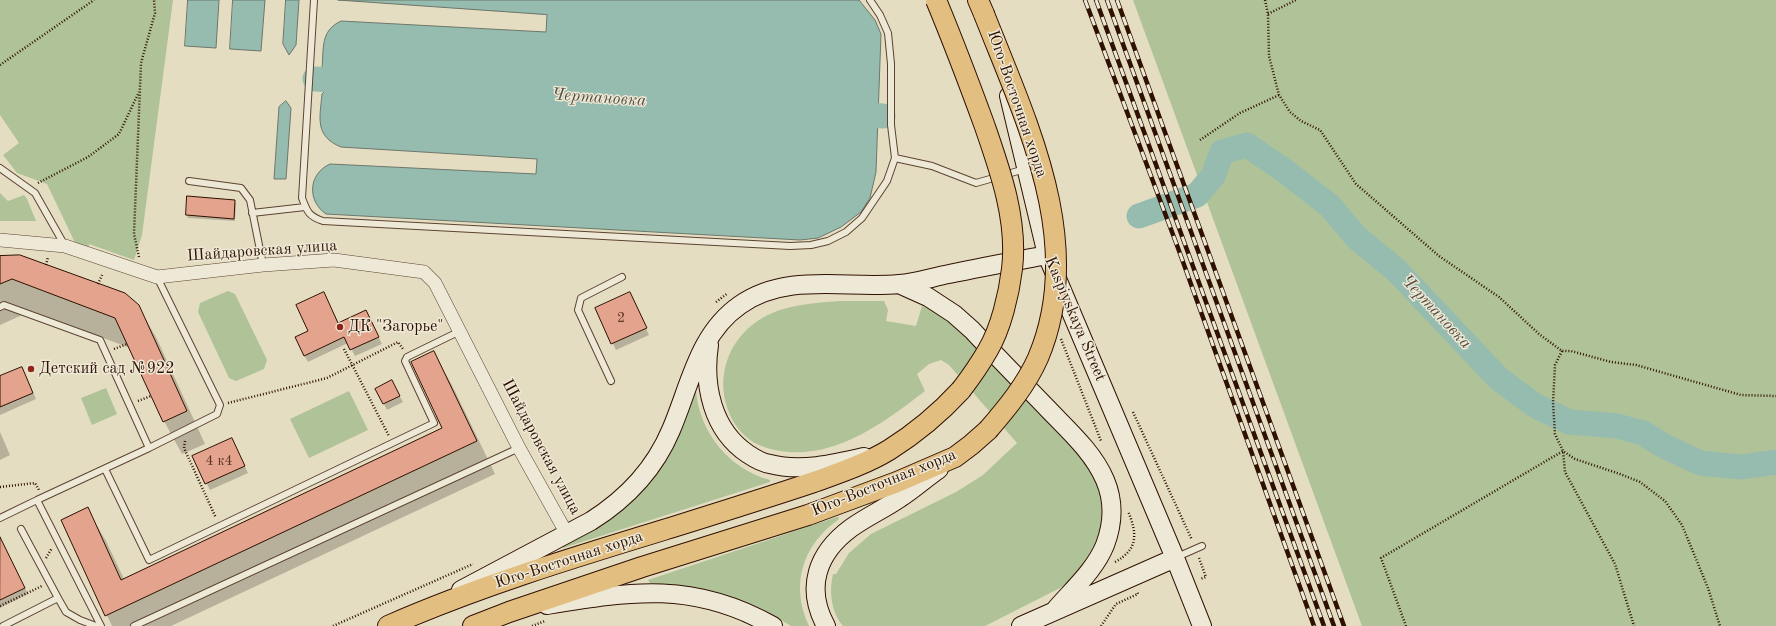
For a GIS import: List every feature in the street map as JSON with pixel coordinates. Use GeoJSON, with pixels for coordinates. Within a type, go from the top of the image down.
{"type":"FeatureCollection","features":[{"type":"Feature","properties":{"kind":"main road","name":"Юго-Восточная хорда"},"geometry":{"type":"LineString","coordinates":[[388,626],[425,610],[533,571],[796,488],[850,469],[887,451],[927,424],[961,390],[989,348],[999,322],[1007,297],[1012,268],[1013,242],[1011,221],[1005,192],[992,147],[936,0]]}},
{"type":"Feature","properties":{"kind":"main road","name":"Юго-Восточная хорда"},"geometry":{"type":"LineString","coordinates":[[473,626],[509,612],[642,567],[808,514],[897,482],[955,456],[971,445],[988,430],[1015,397],[1037,359],[1046,336],[1054,295],[1056,247],[1049,203],[1036,151],[978,0]]}},
{"type":"Feature","properties":{"kind":"main road","name":"Kaspiyskaya Street"},"geometry":{"type":"LineString","coordinates":[[986,0],[1047,255],[1175,558],[1202,626]]}},
{"type":"Feature","properties":{"kind":"main road"},"geometry":{"type":"LineString","coordinates":[[425,610],[609,510],[638,482],[656,459],[672,429],[696,364],[711,336],[720,323],[739,305],[758,294],[778,287],[803,284],[899,284],[1004,262],[1047,255]]}},
{"type":"Feature","properties":{"kind":"main road"},"geometry":{"type":"LineString","coordinates":[[899,284],[928,297],[954,314],[972,330],[1082,444],[1104,477],[1109,493],[1112,516],[1104,546],[1093,565],[1055,610]]}},
{"type":"Feature","properties":{"kind":"main road"},"geometry":{"type":"LineString","coordinates":[[711,336],[707,374],[711,402],[720,426],[729,438],[749,455],[768,464],[786,467],[816,466],[887,451]]}},
{"type":"Feature","properties":{"kind":"main road"},"geometry":{"type":"LineString","coordinates":[[826,626],[815,597],[819,569],[826,553],[835,542],[851,528],[901,498],[955,456]]}},
{"type":"Feature","properties":{"kind":"main road"},"geometry":{"type":"LineString","coordinates":[[1021,626],[1175,558]]}},
{"type":"Feature","properties":{"kind":"main road"},"geometry":{"type":"LineString","coordinates":[[509,612],[611,596],[654,592],[694,597],[717,602],[755,616],[773,626]]}},
{"type":"Feature","properties":{"kind":"street","name":"Шайдаровская улица"},"geometry":{"type":"LineString","coordinates":[[0,240],[65,246],[157,276],[263,265],[334,260],[424,272],[435,283],[462,333],[519,448],[567,534]]}},
{"type":"Feature","properties":{"kind":"lane"},"geometry":{"type":"LineString","coordinates":[[314,0],[302,198],[307,211],[314,218],[323,221],[790,246],[811,245],[828,241],[846,232],[862,218],[887,181],[895,158],[891,125],[891,64],[888,33],[880,15],[870,0]]}},
{"type":"Feature","properties":{"kind":"lane"},"geometry":{"type":"LineString","coordinates":[[895,158],[932,166],[976,183],[1027,169]]}},
{"type":"Feature","properties":{"kind":"lane"},"geometry":{"type":"LineString","coordinates":[[0,168],[35,193],[65,246]]}},
{"type":"Feature","properties":{"kind":"lane"},"geometry":{"type":"LineString","coordinates":[[189,181],[241,188],[250,200],[263,265]]}},
{"type":"Feature","properties":{"kind":"lane"},"geometry":{"type":"LineString","coordinates":[[252,213],[305,207]]}},
{"type":"Feature","properties":{"kind":"lane"},"geometry":{"type":"LineString","coordinates":[[0,518],[149,448],[217,414],[220,405],[157,276]]}},
{"type":"Feature","properties":{"kind":"lane"},"geometry":{"type":"LineString","coordinates":[[611,381],[578,310],[581,298],[622,277]]}},
{"type":"Feature","properties":{"kind":"lane"},"geometry":{"type":"LineString","coordinates":[[0,307],[4,306],[100,340],[149,448]]}},
{"type":"Feature","properties":{"kind":"lane"},"geometry":{"type":"LineString","coordinates":[[105,469],[149,560],[434,423],[404,361],[407,357],[454,334],[462,333]]}},
{"type":"Feature","properties":{"kind":"lane"},"geometry":{"type":"LineString","coordinates":[[134,626],[519,448]]}},
{"type":"Feature","properties":{"kind":"lane"},"geometry":{"type":"LineString","coordinates":[[40,499],[57,539],[100,626]]}},
{"type":"Feature","properties":{"kind":"lane"},"geometry":{"type":"LineString","coordinates":[[21,528],[66,612],[80,620],[96,626]]}},
{"type":"Feature","properties":{"kind":"lane"},"geometry":{"type":"LineString","coordinates":[[1175,558],[1198,547]]}},
{"type":"Feature","properties":{"kind":"lane"},"geometry":{"type":"LineString","coordinates":[[3,626],[58,598]]}},
{"type":"Feature","properties":{"kind":"path"},"geometry":{"type":"LineString","coordinates":[[0,65],[94,0]]}},
{"type":"Feature","properties":{"kind":"path"},"geometry":{"type":"LineString","coordinates":[[143,271],[134,234],[141,63],[154,13],[154,0]]}},
{"type":"Feature","properties":{"kind":"path"},"geometry":{"type":"LineString","coordinates":[[1265,0],[1268,14],[1269,56],[1279,95],[1290,112],[1301,120],[1320,130],[1356,184],[1439,256],[1499,297],[1539,334],[1562,351],[1571,351],[1611,362],[1636,365],[1741,395],[1776,396]]}},
{"type":"Feature","properties":{"kind":"path"},"geometry":{"type":"LineString","coordinates":[[1268,14],[1296,0]]}},
{"type":"Feature","properties":{"kind":"path"},"geometry":{"type":"LineString","coordinates":[[28,188],[88,157],[118,134],[140,90]]}},
{"type":"Feature","properties":{"kind":"path"},"geometry":{"type":"LineString","coordinates":[[1200,140],[1240,113],[1279,95]]}},
{"type":"Feature","properties":{"kind":"path"},"geometry":{"type":"LineString","coordinates":[[1060,336],[1103,446]]}},
{"type":"Feature","properties":{"kind":"path"},"geometry":{"type":"LineString","coordinates":[[220,405],[326,378],[398,342],[407,357]]}},
{"type":"Feature","properties":{"kind":"path"},"geometry":{"type":"LineString","coordinates":[[106,352],[127,344]]}},
{"type":"Feature","properties":{"kind":"path"},"geometry":{"type":"LineString","coordinates":[[344,349],[392,443]]}},
{"type":"Feature","properties":{"kind":"path"},"geometry":{"type":"LineString","coordinates":[[1562,351],[1555,365],[1553,403],[1555,434],[1563,451],[1565,472],[1615,564],[1634,626]]}},
{"type":"Feature","properties":{"kind":"path"},"geometry":{"type":"LineString","coordinates":[[129,404],[151,396]]}},
{"type":"Feature","properties":{"kind":"path"},"geometry":{"type":"LineString","coordinates":[[1133,412],[1198,547],[1206,577]]}},
{"type":"Feature","properties":{"kind":"path"},"geometry":{"type":"LineString","coordinates":[[187,429],[184,448],[220,526]]}},
{"type":"Feature","properties":{"kind":"path"},"geometry":{"type":"LineString","coordinates":[[1406,626],[1381,558],[1563,451]]}},
{"type":"Feature","properties":{"kind":"path"},"geometry":{"type":"LineString","coordinates":[[1563,451],[1575,459],[1640,482],[1665,501],[1682,525],[1705,581],[1720,626]]}},
{"type":"Feature","properties":{"kind":"path"},"geometry":{"type":"LineString","coordinates":[[0,487],[35,483],[40,499]]}},
{"type":"Feature","properties":{"kind":"path"},"geometry":{"type":"LineString","coordinates":[[1108,565],[1126,554],[1134,540],[1134,526],[1125,504]]}},
{"type":"Feature","properties":{"kind":"path"},"geometry":{"type":"LineString","coordinates":[[41,566],[57,539]]}},
{"type":"Feature","properties":{"kind":"path"},"geometry":{"type":"LineString","coordinates":[[0,606],[49,582]]}},
{"type":"Feature","properties":{"kind":"path"},"geometry":{"type":"LineString","coordinates":[[1100,626],[1116,604],[1138,594],[1136,590]]}},
{"type":"Feature","properties":{"kind":"green space"},"geometry":{"type":"Polygon","coordinates":[[[0,0],[173,0],[142,235],[134,260],[89,244],[88,249],[79,251],[47,184],[17,173],[3,155],[19,143],[0,115],[0,0]]]}},
{"type":"Feature","properties":{"kind":"green space"},"geometry":{"type":"Polygon","coordinates":[[[1133,0],[1776,0],[1776,626],[1362,626],[1133,0]]]}},
{"type":"Feature","properties":{"kind":"green space"},"geometry":{"type":"Polygon","coordinates":[[[0,193],[8,201],[24,195],[36,221],[0,221],[0,193]]]}},
{"type":"Feature","properties":{"kind":"green space"},"geometry":{"type":"Polygon","coordinates":[[[228,291],[235,294],[267,360],[264,369],[236,381],[229,378],[198,312],[200,303],[228,291]]]}},
{"type":"Feature","properties":{"kind":"green space"},"geometry":{"type":"Polygon","coordinates":[[[841,301],[884,301],[888,310],[886,321],[916,326],[922,306],[932,309],[956,324],[1088,463],[1102,492],[1104,525],[1094,553],[1074,577],[1062,587],[985,626],[843,626],[836,614],[832,602],[831,588],[833,574],[836,574],[849,553],[871,534],[956,492],[983,475],[1017,443],[949,365],[941,360],[929,364],[917,374],[925,391],[898,412],[868,430],[837,445],[821,450],[787,452],[770,449],[759,445],[744,435],[730,416],[724,396],[723,383],[725,370],[728,357],[734,345],[742,334],[752,325],[764,317],[782,309],[802,305],[841,301]]]}},
{"type":"Feature","properties":{"kind":"green space"},"geometry":{"type":"Polygon","coordinates":[[[106,388],[117,414],[92,425],[81,398],[106,388]]]}},
{"type":"Feature","properties":{"kind":"green space"},"geometry":{"type":"Polygon","coordinates":[[[694,389],[696,390],[698,405],[703,420],[719,447],[729,458],[742,467],[755,475],[770,480],[770,482],[563,548],[562,546],[607,520],[694,389]]]}},
{"type":"Feature","properties":{"kind":"green space"},"geometry":{"type":"Polygon","coordinates":[[[349,391],[368,430],[309,458],[290,419],[349,391]]]}},
{"type":"Feature","properties":{"kind":"green space"},"geometry":{"type":"Polygon","coordinates":[[[839,517],[838,520],[816,541],[808,554],[803,567],[800,581],[800,596],[803,611],[809,626],[791,626],[764,610],[725,595],[699,588],[650,583],[648,580],[839,517]]]}},
{"type":"Feature","properties":{"kind":"water"},"geometry":{"type":"Polygon","coordinates":[[[188,0],[219,0],[216,48],[185,46],[188,0]]]}},
{"type":"Feature","properties":{"kind":"water"},"geometry":{"type":"Polygon","coordinates":[[[233,0],[265,0],[261,51],[230,49],[233,0]]]}},
{"type":"Feature","properties":{"kind":"water"},"geometry":{"type":"Polygon","coordinates":[[[286,0],[299,0],[296,45],[289,55],[283,44],[286,0]]]}},
{"type":"Feature","properties":{"kind":"water"},"geometry":{"type":"Polygon","coordinates":[[[338,0],[859,0],[875,20],[881,34],[876,172],[870,198],[861,212],[841,227],[818,238],[800,240],[326,214],[320,209],[316,202],[313,195],[313,188],[317,174],[330,164],[536,174],[537,159],[341,147],[332,143],[326,137],[321,125],[320,110],[322,94],[325,91],[872,125],[872,107],[324,70],[322,68],[324,41],[326,35],[334,25],[341,21],[546,32],[547,15],[338,0]]]}},
{"type":"Feature","properties":{"kind":"water"},"geometry":{"type":"Polygon","coordinates":[[[286,101],[291,108],[286,179],[274,179],[279,107],[286,101]]]}},
{"type":"Feature","properties":{"kind":"building"},"geometry":{"type":"Polygon","coordinates":[[[187,196],[235,200],[234,219],[186,215],[187,196]]]}},
{"type":"Feature","properties":{"kind":"building"},"geometry":{"type":"Polygon","coordinates":[[[20,255],[125,293],[139,305],[187,411],[163,422],[115,318],[12,279],[0,284],[0,256],[20,255]]]}},
{"type":"Feature","properties":{"kind":"building","name":"ДК \"Загорье\""},"geometry":{"type":"Polygon","coordinates":[[[324,292],[338,323],[366,310],[379,337],[350,350],[344,337],[304,356],[295,337],[308,331],[296,305],[324,292]]]}},
{"type":"Feature","properties":{"kind":"building"},"geometry":{"type":"Polygon","coordinates":[[[630,292],[647,328],[611,344],[595,308],[630,292]]]}},
{"type":"Feature","properties":{"kind":"building"},"geometry":{"type":"Polygon","coordinates":[[[434,351],[477,441],[105,616],[61,520],[88,507],[121,580],[442,428],[411,362],[434,351]]]}},
{"type":"Feature","properties":{"kind":"building"},"geometry":{"type":"Polygon","coordinates":[[[22,367],[33,393],[0,407],[0,376],[22,367]]]}},
{"type":"Feature","properties":{"kind":"building"},"geometry":{"type":"Polygon","coordinates":[[[392,380],[400,396],[383,404],[375,389],[392,380]]]}},
{"type":"Feature","properties":{"kind":"building"},"geometry":{"type":"Polygon","coordinates":[[[232,438],[245,466],[205,484],[192,456],[232,438]]]}},
{"type":"Feature","properties":{"kind":"building"},"geometry":{"type":"Polygon","coordinates":[[[0,537],[25,588],[0,600],[0,537]]]}},
{"type":"Feature","properties":{"kind":"waterway","name":"Чертановка"},"geometry":{"type":"LineString","coordinates":[[315,79],[883,116]]}},
{"type":"Feature","properties":{"kind":"waterway","name":"Чертановка"},"geometry":{"type":"LineString","coordinates":[[1139,216],[1197,195],[1213,176],[1222,152],[1247,145],[1285,171],[1330,206],[1356,237],[1396,270],[1499,379],[1536,406],[1569,422],[1617,426],[1643,433],[1664,446],[1700,463],[1741,467],[1776,462]]}},
{"type":"Feature","properties":{"kind":"railway"},"geometry":{"type":"LineString","coordinates":[[1085,0],[1178,248],[1314,626]]}},
{"type":"Feature","properties":{"kind":"railway"},"geometry":{"type":"LineString","coordinates":[[1096,0],[1324,626]]}},
{"type":"Feature","properties":{"kind":"railway"},"geometry":{"type":"LineString","coordinates":[[1107,0],[1334,626]]}},
{"type":"Feature","properties":{"kind":"railway"},"geometry":{"type":"LineString","coordinates":[[1117,0],[1344,626]]}},
{"type":"Feature","properties":{"kind":"place","name":"ДК \"Загорье\""},"geometry":{"type":"Point","coordinates":[340,327]}},
{"type":"Feature","properties":{"kind":"place","name":"Детский сад №922"},"geometry":{"type":"Point","coordinates":[31,369]}}]}
